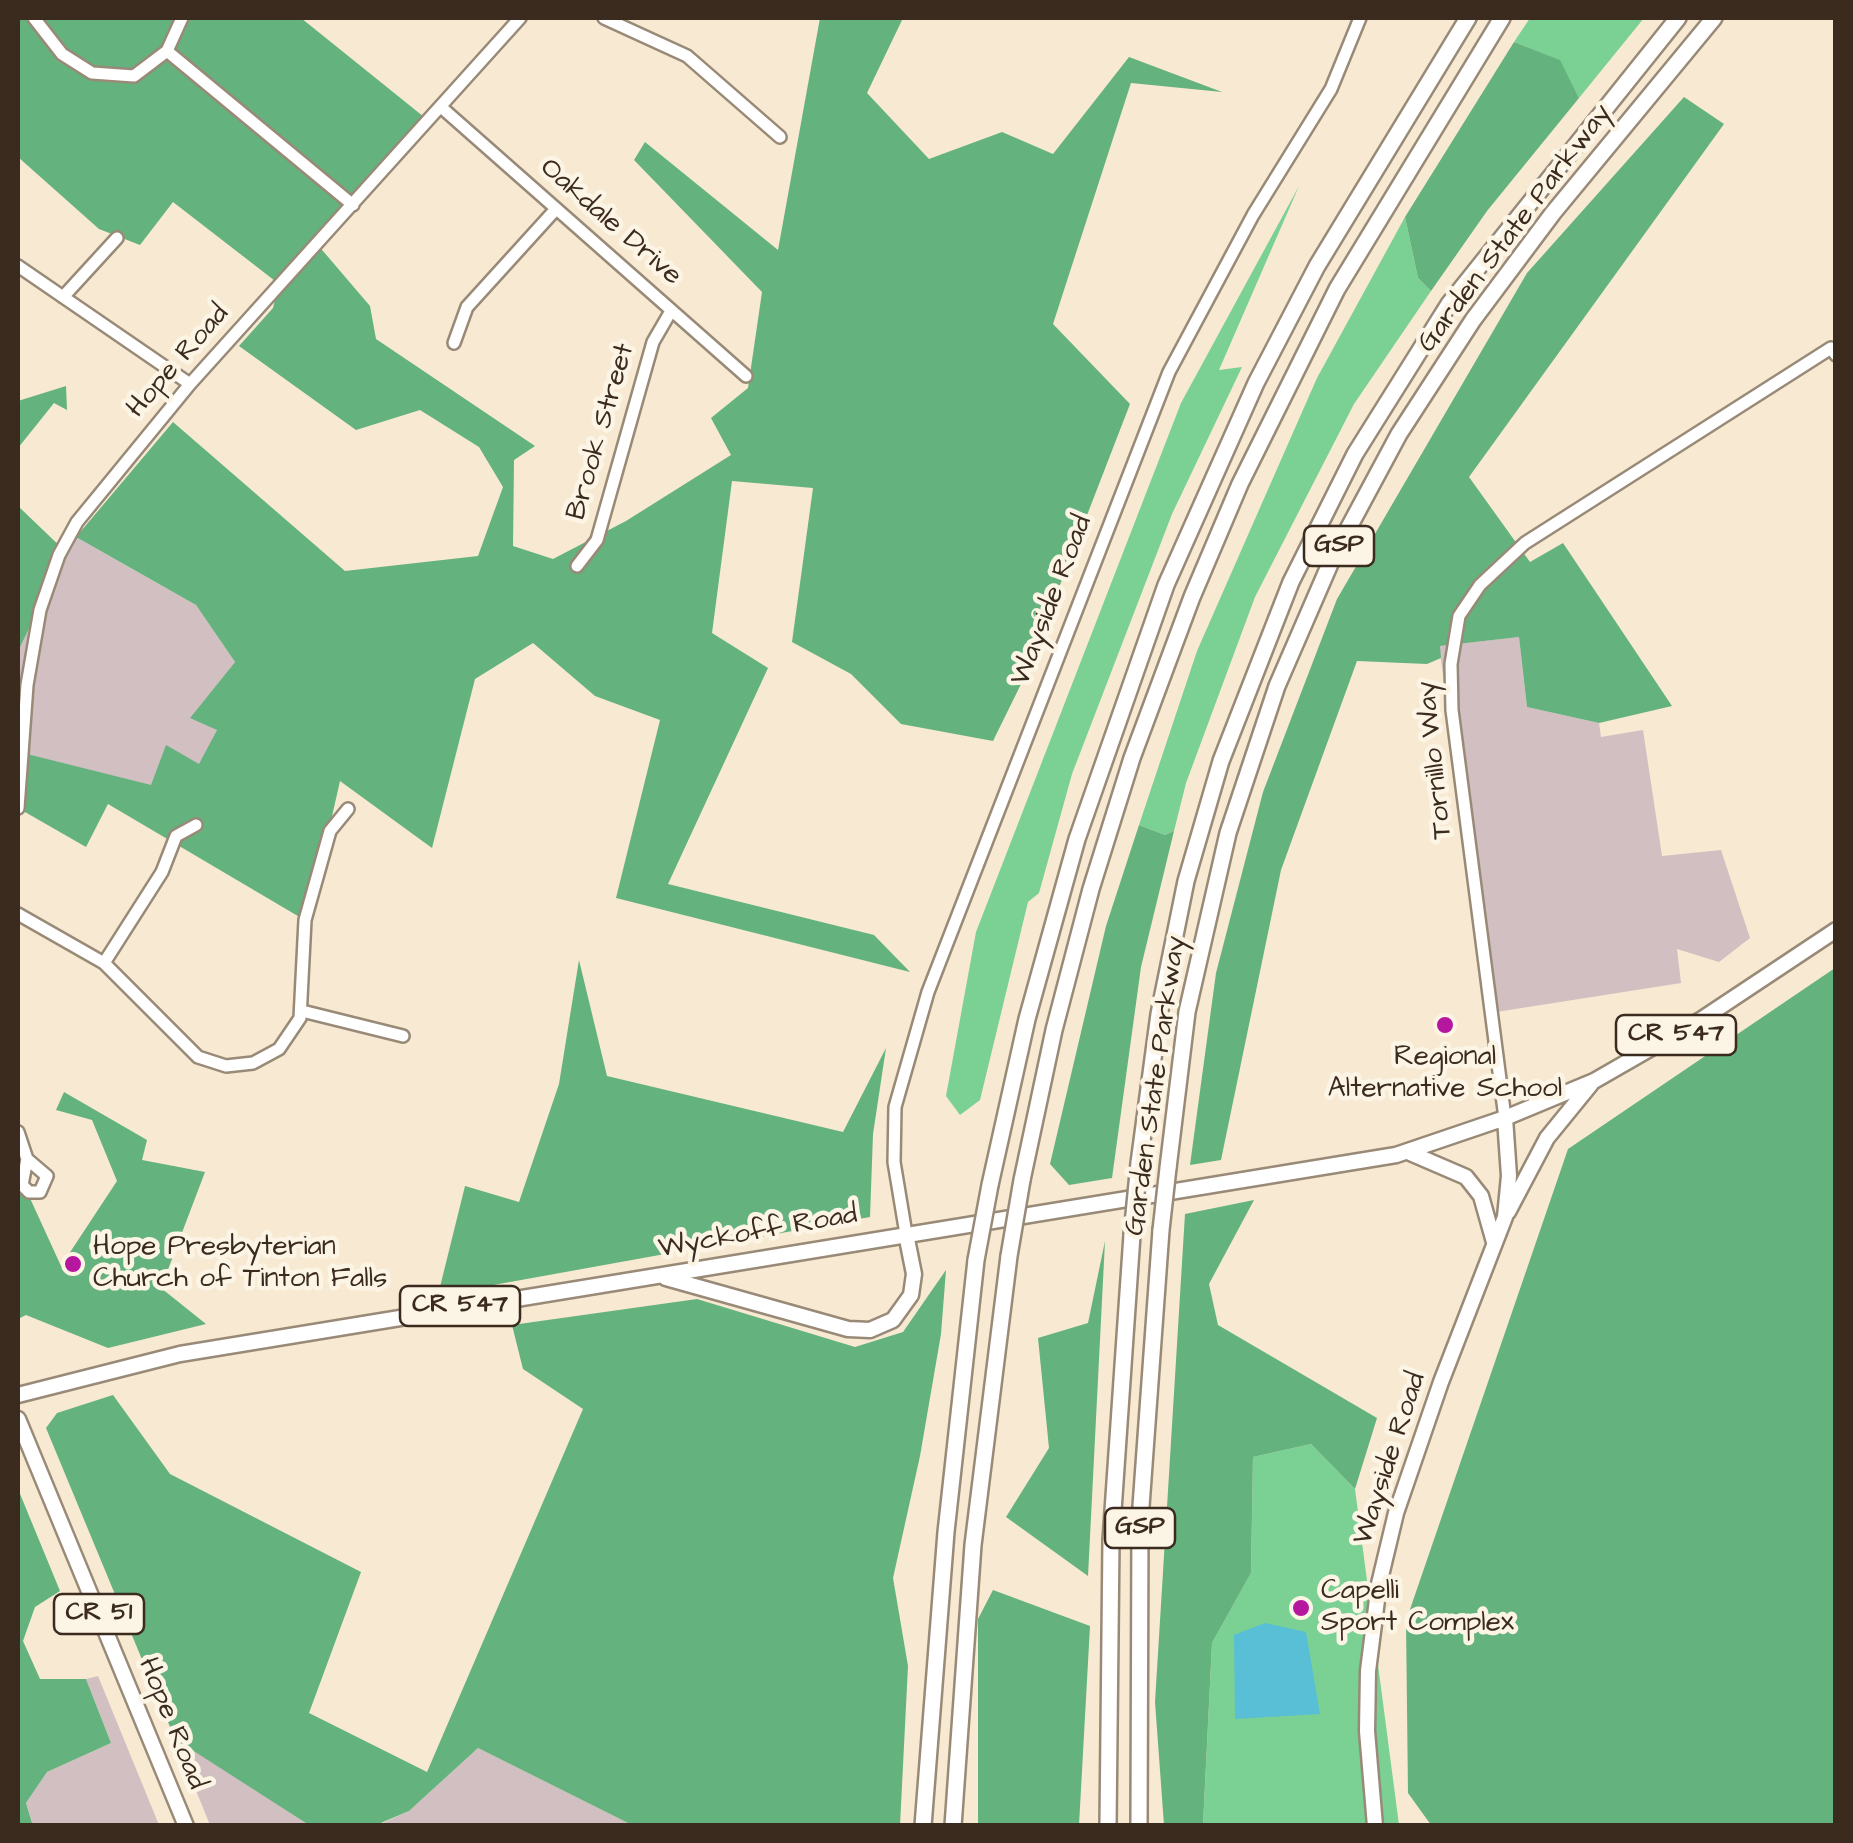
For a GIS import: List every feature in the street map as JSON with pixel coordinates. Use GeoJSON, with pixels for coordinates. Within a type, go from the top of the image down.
{"type":"FeatureCollection","features":[{"type":"Feature","properties":{"kind":"highway"},"geometry":{"type":"LineString","coordinates":[[924,1826],[946,1532],[976,1260],[1027,1019],[1077,839],[1166,585],[1233,433],[1317,266],[1468,18]]}},
{"type":"Feature","properties":{"kind":"highway"},"geometry":{"type":"LineString","coordinates":[[953,1826],[973,1545],[1009,1256],[1054,1030],[1091,889],[1132,758],[1192,596],[1256,450],[1337,289],[1502,18]]}},
{"type":"Feature","properties":{"kind":"highway","name":"Garden State Parkway"},"geometry":{"type":"LineString","coordinates":[[1108,1826],[1111,1540],[1139,1162],[1159,1014],[1186,882],[1239,710],[1298,567],[1355,454],[1449,304],[1678,18]]}},
{"type":"Feature","properties":{"kind":"highway","name":"Garden State Parkway"},"geometry":{"type":"LineString","coordinates":[[1139,1826],[1140,1520],[1161,1230],[1188,1012],[1224,849],[1277,686],[1333,558],[1399,434],[1472,320],[1714,18]]}},
{"type":"Feature","properties":{"kind":"main road","name":"CR 547"},"geometry":{"type":"LineString","coordinates":[[1506,1118],[1594,1081],[1702,1019],[1836,930]]}},
{"type":"Feature","properties":{"kind":"main road"},"geometry":{"type":"LineString","coordinates":[[1505,1217],[1547,1138],[1594,1081]]}},
{"type":"Feature","properties":{"kind":"main road","name":"Wyckoff Road"},"geometry":{"type":"LineString","coordinates":[[18,1395],[180,1354],[906,1234],[1331,1169],[1407,1152],[1506,1118]]}},
{"type":"Feature","properties":{"kind":"main road","name":"Wayside Road"},"geometry":{"type":"LineString","coordinates":[[1375,1826],[1367,1711],[1379,1584],[1396,1513],[1505,1217],[1509,1176],[1506,1118]]}},
{"type":"Feature","properties":{"kind":"main road"},"geometry":{"type":"LineString","coordinates":[[1407,1152],[1466,1177],[1480,1196],[1494,1242]]}},
{"type":"Feature","properties":{"kind":"main road"},"geometry":{"type":"LineString","coordinates":[[656,1276],[731,1292],[848,1329],[870,1330],[892,1320],[911,1295],[914,1274],[906,1234]]}},
{"type":"Feature","properties":{"kind":"main road","name":"Hope Road"},"geometry":{"type":"LineString","coordinates":[[18,1419],[186,1826]]}},
{"type":"Feature","properties":{"kind":"street"},"geometry":{"type":"LineString","coordinates":[[34,18],[62,54],[92,73],[134,76],[167,51],[182,18]]}},
{"type":"Feature","properties":{"kind":"street","name":"Hope Road"},"geometry":{"type":"LineString","coordinates":[[18,808],[22,685],[40,610],[73,528],[190,384],[520,18]]}},
{"type":"Feature","properties":{"kind":"street"},"geometry":{"type":"LineString","coordinates":[[604,18],[687,56],[780,138]]}},
{"type":"Feature","properties":{"kind":"street","name":"Wayside Road"},"geometry":{"type":"LineString","coordinates":[[906,1234],[894,1162],[895,1106],[928,992],[1169,372],[1224,267],[1330,88],[1360,18]]}},
{"type":"Feature","properties":{"kind":"street"},"geometry":{"type":"LineString","coordinates":[[167,51],[353,205]]}},
{"type":"Feature","properties":{"kind":"street","name":"Oakdale Drive"},"geometry":{"type":"LineString","coordinates":[[441,107],[746,376]]}},
{"type":"Feature","properties":{"kind":"street"},"geometry":{"type":"LineString","coordinates":[[454,343],[467,307],[556,209]]}},
{"type":"Feature","properties":{"kind":"street"},"geometry":{"type":"LineString","coordinates":[[63,298],[117,238]]}},
{"type":"Feature","properties":{"kind":"street"},"geometry":{"type":"LineString","coordinates":[[18,266],[190,384]]}},
{"type":"Feature","properties":{"kind":"street","name":"Brook Street"},"geometry":{"type":"LineString","coordinates":[[577,566],[596,540],[654,342],[671,311]]}},
{"type":"Feature","properties":{"kind":"street","name":"Tornillo Way"},"geometry":{"type":"LineString","coordinates":[[1506,1118],[1452,710],[1451,664],[1459,616],[1480,585],[1524,543],[1833,351]]}},
{"type":"Feature","properties":{"kind":"street"},"geometry":{"type":"LineString","coordinates":[[18,914],[104,963],[178,1041],[211,1062],[235,1066],[265,1058],[288,1039],[302,1011],[305,920],[330,831],[348,809]]}},
{"type":"Feature","properties":{"kind":"street"},"geometry":{"type":"LineString","coordinates":[[104,963],[162,872],[176,836],[196,824]]}},
{"type":"Feature","properties":{"kind":"street"},"geometry":{"type":"LineString","coordinates":[[302,1011],[403,1036]]}},
{"type":"Feature","properties":{"kind":"street"},"geometry":{"type":"LineString","coordinates":[[18,1132],[27,1159]]}},
{"type":"Feature","properties":{"kind":"shaded area"},"geometry":{"type":"Polygon","coordinates":[[[76,537],[196,605],[235,662],[191,717],[217,730],[200,765],[151,786],[18,752],[18,645],[76,537]]]}},
{"type":"Feature","properties":{"kind":"shaded area"},"geometry":{"type":"Polygon","coordinates":[[[1519,637],[1527,707],[1599,723],[1601,737],[1643,730],[1662,856],[1721,850],[1750,938],[1719,962],[1677,949],[1681,983],[1490,1013],[1439,646],[1519,637]]]}},
{"type":"Feature","properties":{"kind":"shaded area"},"geometry":{"type":"Polygon","coordinates":[[[98,1676],[159,1825],[33,1825],[26,1803],[47,1772],[111,1743],[86,1679],[98,1676]]]}},
{"type":"Feature","properties":{"kind":"shaded area"},"geometry":{"type":"Polygon","coordinates":[[[175,1739],[212,1762],[309,1825],[210,1825],[175,1739]]]}},
{"type":"Feature","properties":{"kind":"shaded area"},"geometry":{"type":"Polygon","coordinates":[[[478,1748],[632,1825],[376,1826],[409,1811],[478,1748]]]}},
{"type":"Feature","properties":{"kind":"green space"},"geometry":{"type":"Polygon","coordinates":[[[18,18],[301,18],[429,121],[317,244],[370,306],[376,339],[535,446],[514,460],[513,546],[553,559],[626,521],[731,455],[711,418],[748,388],[762,292],[634,160],[645,142],[778,250],[820,18],[903,18],[867,93],[929,159],[1002,132],[1053,154],[1129,57],[1222,92],[1131,83],[1053,324],[1130,404],[1024,678],[993,741],[901,724],[851,674],[792,642],[813,488],[732,481],[712,633],[768,668],[668,884],[874,935],[910,972],[616,898],[660,720],[595,696],[533,643],[475,679],[432,848],[340,781],[308,922],[108,804],[86,847],[18,808],[23,753],[151,785],[166,745],[199,764],[217,730],[190,718],[235,662],[196,605],[76,537],[173,422],[345,571],[478,556],[503,487],[479,447],[420,410],[356,430],[239,346],[273,308],[279,284],[173,202],[140,245],[99,229],[18,157],[18,18]]]}},
{"type":"Feature","properties":{"kind":"green space"},"geometry":{"type":"Polygon","coordinates":[[[1530,18],[1644,18],[1579,98],[1559,60],[1514,42],[1530,18]]]}},
{"type":"Feature","properties":{"kind":"green space"},"geometry":{"type":"Polygon","coordinates":[[[1514,42],[1560,60],[1579,98],[1487,211],[1431,291],[1418,278],[1405,217],[1514,42]]]}},
{"type":"Feature","properties":{"kind":"green space"},"geometry":{"type":"Polygon","coordinates":[[[1684,97],[1724,124],[1469,477],[1530,562],[1563,543],[1672,706],[1599,723],[1527,707],[1519,637],[1440,646],[1441,658],[1427,664],[1357,661],[1281,870],[1221,1160],[1190,1165],[1216,973],[1263,792],[1337,599],[1527,273],[1684,97]]]}},
{"type":"Feature","properties":{"kind":"green space"},"geometry":{"type":"Polygon","coordinates":[[[1299,186],[1219,370],[1242,367],[1172,514],[1072,774],[1039,893],[1028,902],[980,1100],[960,1115],[946,1096],[976,932],[1181,403],[1299,186]]]}},
{"type":"Feature","properties":{"kind":"green space"},"geometry":{"type":"Polygon","coordinates":[[[1405,217],[1418,278],[1431,291],[1354,404],[1255,597],[1186,783],[1174,831],[1165,835],[1139,825],[1197,651],[1317,378],[1405,217]]]}},
{"type":"Feature","properties":{"kind":"green space"},"geometry":{"type":"Polygon","coordinates":[[[66,386],[67,410],[54,403],[18,448],[18,401],[66,386]]]}},
{"type":"Feature","properties":{"kind":"green space"},"geometry":{"type":"Polygon","coordinates":[[[18,506],[66,552],[20,647],[18,645],[18,506]]]}},
{"type":"Feature","properties":{"kind":"green space"},"geometry":{"type":"Polygon","coordinates":[[[1139,825],[1165,835],[1174,831],[1141,967],[1112,1178],[1069,1185],[1050,1164],[1106,926],[1139,825]]]}},
{"type":"Feature","properties":{"kind":"green space"},"geometry":{"type":"Polygon","coordinates":[[[579,960],[607,1076],[843,1132],[886,1048],[873,1134],[870,1217],[438,1295],[465,1186],[519,1202],[559,1084],[579,960]]]}},
{"type":"Feature","properties":{"kind":"green space"},"geometry":{"type":"Polygon","coordinates":[[[1835,968],[1835,1825],[1431,1825],[1408,1793],[1406,1621],[1568,1149],[1835,968]]]}},
{"type":"Feature","properties":{"kind":"green space"},"geometry":{"type":"Polygon","coordinates":[[[64,1092],[147,1140],[142,1160],[205,1172],[161,1288],[206,1324],[108,1348],[26,1315],[18,1319],[18,1172],[61,1266],[117,1181],[92,1120],[56,1110],[64,1092]]]}},
{"type":"Feature","properties":{"kind":"green space"},"geometry":{"type":"Polygon","coordinates":[[[1254,1200],[1209,1284],[1218,1325],[1377,1418],[1355,1489],[1311,1444],[1253,1457],[1251,1573],[1212,1643],[1203,1825],[1164,1825],[1155,1702],[1185,1214],[1254,1200]]]}},
{"type":"Feature","properties":{"kind":"green space"},"geometry":{"type":"Polygon","coordinates":[[[1105,1241],[1088,1576],[1006,1517],[1049,1448],[1038,1338],[1088,1323],[1105,1241]]]}},
{"type":"Feature","properties":{"kind":"green space"},"geometry":{"type":"Polygon","coordinates":[[[946,1270],[941,1334],[893,1578],[908,1666],[900,1825],[632,1825],[478,1748],[409,1811],[376,1825],[309,1825],[175,1739],[46,1428],[57,1413],[113,1395],[170,1474],[361,1572],[309,1713],[427,1772],[583,1409],[523,1369],[512,1325],[697,1299],[855,1347],[903,1332],[946,1270]]]}},
{"type":"Feature","properties":{"kind":"green space","name":"Capelli Sport Complex"},"geometry":{"type":"Polygon","coordinates":[[[1311,1444],[1355,1489],[1399,1825],[1203,1826],[1212,1643],[1251,1573],[1253,1457],[1311,1444]]]}},
{"type":"Feature","properties":{"kind":"green space"},"geometry":{"type":"Polygon","coordinates":[[[18,1489],[60,1591],[35,1607],[23,1641],[40,1679],[86,1679],[111,1743],[47,1772],[26,1803],[33,1826],[18,1825],[18,1489]]]}},
{"type":"Feature","properties":{"kind":"green space"},"geometry":{"type":"Polygon","coordinates":[[[993,1590],[1090,1626],[1079,1825],[978,1825],[978,1619],[993,1590]]]}},
{"type":"Feature","properties":{"kind":"water"},"geometry":{"type":"Polygon","coordinates":[[[1265,1623],[1306,1632],[1320,1714],[1235,1719],[1234,1635],[1265,1623]]]}},
{"type":"Feature","properties":{"kind":"place","name":"Regional Alternative School"},"geometry":{"type":"Point","coordinates":[1445,1025]}},
{"type":"Feature","properties":{"kind":"place","name":"Hope Presbyterian Church of Tinton Falls"},"geometry":{"type":"Point","coordinates":[73,1264]}},
{"type":"Feature","properties":{"kind":"place","name":"Capelli Sport Complex"},"geometry":{"type":"Point","coordinates":[1301,1608]}}]}
